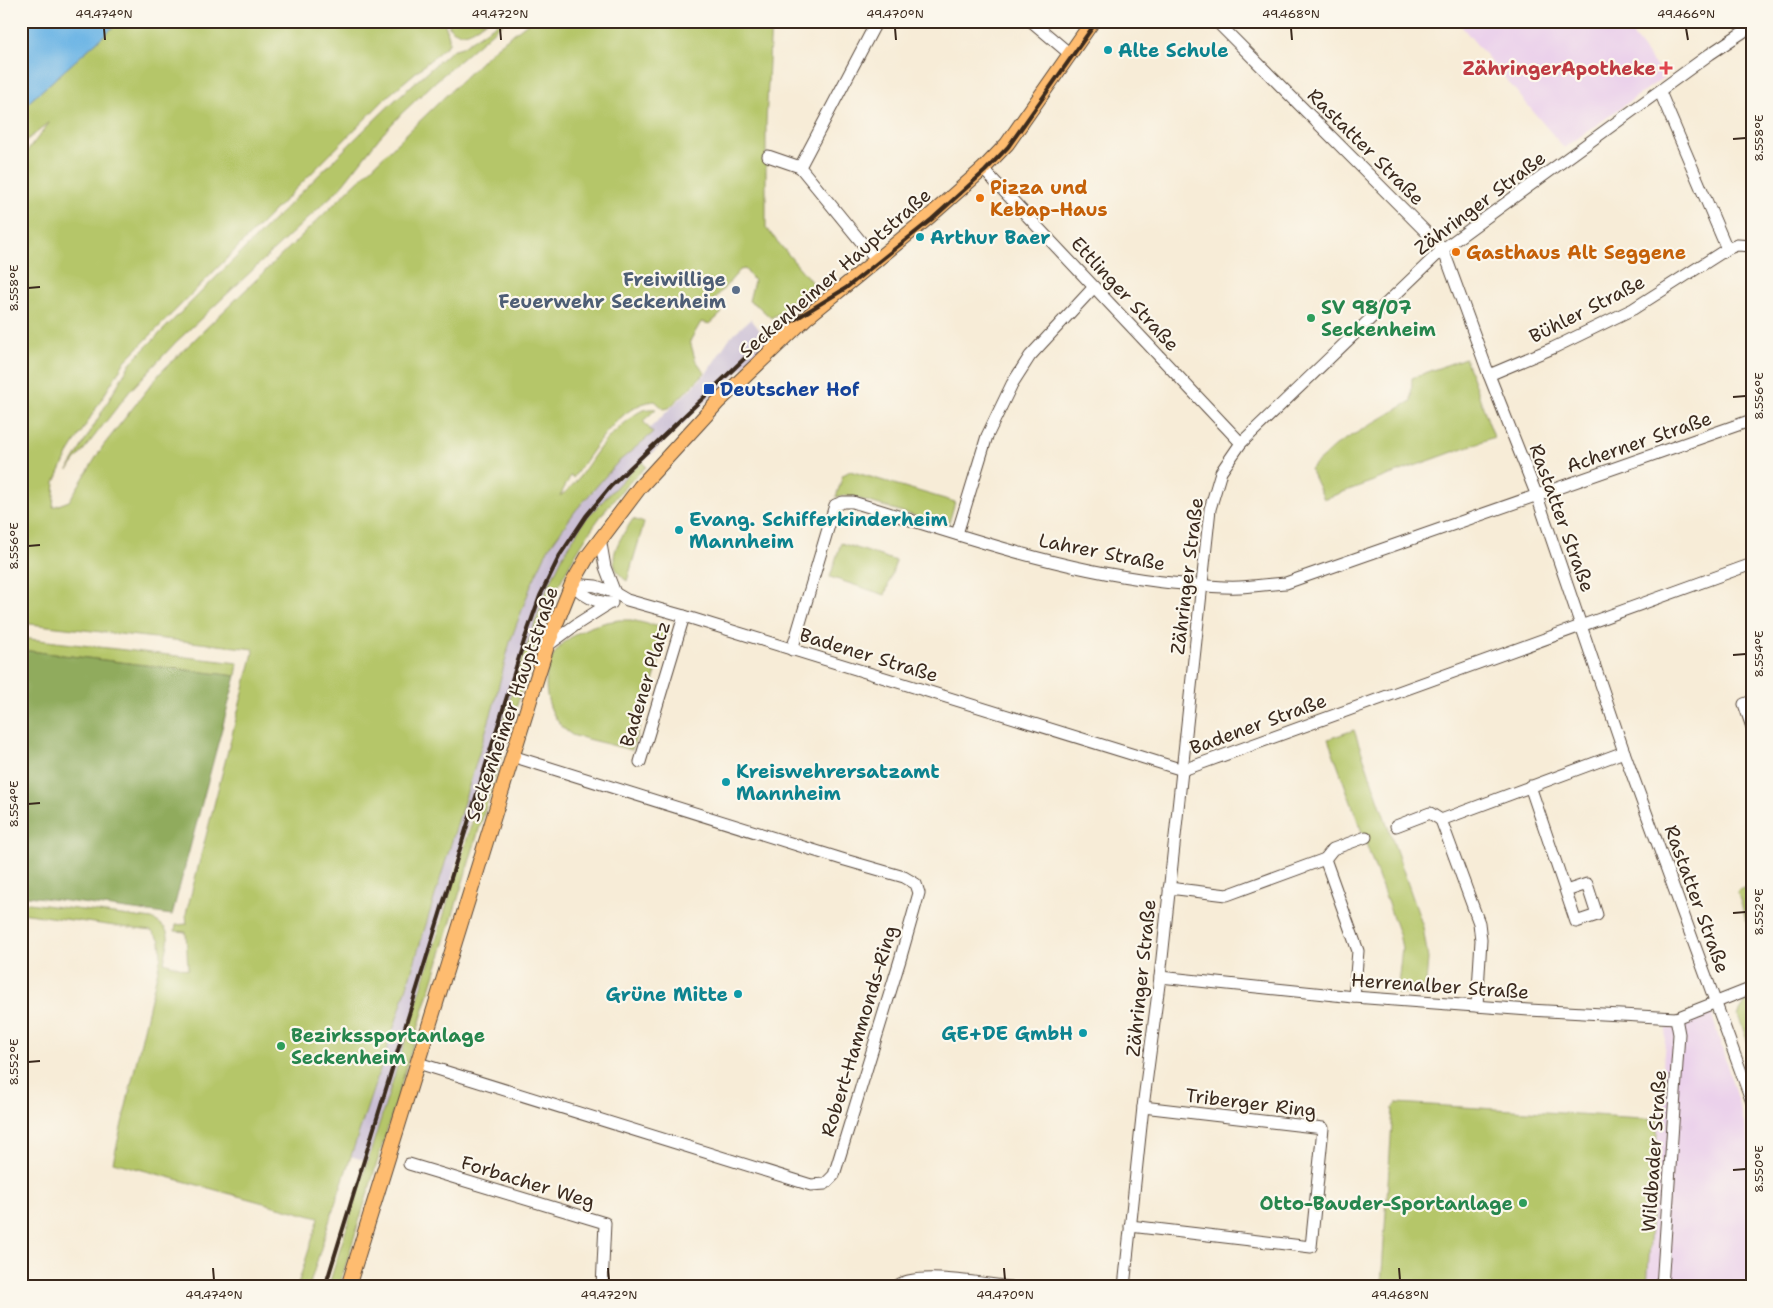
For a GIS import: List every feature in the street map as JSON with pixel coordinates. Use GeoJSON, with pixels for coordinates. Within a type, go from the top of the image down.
{"type":"FeatureCollection","features":[{"type":"Feature","properties":{"kind":"main road","name":"Seckenheimer Hauptstraße"},"geometry":{"type":"LineString","coordinates":[[353,1286],[418,1063],[547,646],[572,584],[588,556],[645,481],[717,403],[807,317],[983,170],[1006,144],[1093,21]]}},
{"type":"Feature","properties":{"kind":"street"},"geometry":{"type":"LineString","coordinates":[[800,168],[877,21]]}},
{"type":"Feature","properties":{"kind":"street"},"geometry":{"type":"LineString","coordinates":[[1031,21],[1070,54]]}},
{"type":"Feature","properties":{"kind":"street","name":"Rastatter Straße"},"geometry":{"type":"LineString","coordinates":[[1216,21],[1443,249],[1489,375],[1537,496],[1624,752],[1752,1102]]}},
{"type":"Feature","properties":{"kind":"street","name":"Zähringer Straße"},"geometry":{"type":"LineString","coordinates":[[1124,1287],[1143,1107],[1160,977],[1210,509],[1221,472],[1241,443],[1443,249],[1752,26]]}},
{"type":"Feature","properties":{"kind":"street"},"geometry":{"type":"LineString","coordinates":[[1660,92],[1726,249]]}},
{"type":"Feature","properties":{"kind":"street"},"geometry":{"type":"LineString","coordinates":[[768,156],[800,168],[876,260]]}},
{"type":"Feature","properties":{"kind":"street","name":"Ettlinger Straße"},"geometry":{"type":"LineString","coordinates":[[983,170],[1241,443]]}},
{"type":"Feature","properties":{"kind":"street","name":"Bühler Straße"},"geometry":{"type":"LineString","coordinates":[[1489,375],[1553,348],[1633,309],[1726,249],[1737,245],[1752,246]]}},
{"type":"Feature","properties":{"kind":"street"},"geometry":{"type":"LineString","coordinates":[[957,534],[987,436],[1012,384],[1030,356],[1094,287]]}},
{"type":"Feature","properties":{"kind":"street","name":"Acherner Straße"},"geometry":{"type":"LineString","coordinates":[[1537,496],[1752,420]]}},
{"type":"Feature","properties":{"kind":"street","name":"Lahrer Straße"},"geometry":{"type":"LineString","coordinates":[[792,650],[835,505],[843,502],[853,502],[1017,552],[1087,570],[1134,579],[1202,586],[1239,587],[1286,583],[1537,496]]}},
{"type":"Feature","properties":{"kind":"street"},"geometry":{"type":"LineString","coordinates":[[572,584],[585,596],[594,601],[612,598],[600,538]]}},
{"type":"Feature","properties":{"kind":"street","name":"Badener Straße"},"geometry":{"type":"LineString","coordinates":[[547,646],[612,598],[627,600],[1182,770],[1752,564]]}},
{"type":"Feature","properties":{"kind":"street","name":"Badener Platz"},"geometry":{"type":"LineString","coordinates":[[640,762],[684,616]]}},
{"type":"Feature","properties":{"kind":"street"},"geometry":{"type":"LineString","coordinates":[[1752,701],[1744,704],[1752,727]]}},
{"type":"Feature","properties":{"kind":"street"},"geometry":{"type":"LineString","coordinates":[[1440,820],[1624,752]]}},
{"type":"Feature","properties":{"kind":"street","name":"Robert-Hammonds-Ring"},"geometry":{"type":"LineString","coordinates":[[418,1063],[811,1185],[825,1184],[834,1175],[900,960],[919,893],[916,884],[904,877],[512,756]]}},
{"type":"Feature","properties":{"kind":"street"},"geometry":{"type":"LineString","coordinates":[[1530,786],[1566,891]]}},
{"type":"Feature","properties":{"kind":"street"},"geometry":{"type":"LineString","coordinates":[[1396,826],[1430,813],[1440,820],[1479,923],[1481,940],[1477,1006]]}},
{"type":"Feature","properties":{"kind":"street"},"geometry":{"type":"LineString","coordinates":[[1169,888],[1227,895],[1325,859],[1333,849],[1366,837]]}},
{"type":"Feature","properties":{"kind":"street"},"geometry":{"type":"LineString","coordinates":[[1325,859],[1358,951],[1354,997]]}},
{"type":"Feature","properties":{"kind":"street","name":"Herrenalber Straße"},"geometry":{"type":"LineString","coordinates":[[1160,977],[1354,997],[1676,1018],[1752,988]]}},
{"type":"Feature","properties":{"kind":"street","name":"Wildbader Straße"},"geometry":{"type":"LineString","coordinates":[[1662,1287],[1679,1034],[1676,1018]]}},
{"type":"Feature","properties":{"kind":"street","name":"Triberger Ring"},"geometry":{"type":"LineString","coordinates":[[1130,1226],[1311,1248],[1323,1128],[1143,1107]]}},
{"type":"Feature","properties":{"kind":"street","name":"Forbacher Weg"},"geometry":{"type":"LineString","coordinates":[[408,1164],[605,1223],[602,1287]]}},
{"type":"Feature","properties":{"kind":"street"},"geometry":{"type":"LineString","coordinates":[[896,1287],[900,1282],[915,1278],[930,1278],[1010,1287]]}},
{"type":"Feature","properties":{"kind":"shaded area"},"geometry":{"type":"Polygon","coordinates":[[[1457,21],[1622,21],[1664,77],[1564,148],[1457,21]]]}},
{"type":"Feature","properties":{"kind":"shaded area"},"geometry":{"type":"Polygon","coordinates":[[[751,319],[769,342],[643,462],[630,472],[584,521],[564,554],[548,587],[520,665],[451,881],[404,1045],[367,1161],[350,1156],[399,1012],[493,708],[510,642],[532,583],[547,551],[575,510],[617,463],[653,433],[649,429],[706,374],[731,336],[751,319]]]}},
{"type":"Feature","properties":{"kind":"shaded area"},"geometry":{"type":"Polygon","coordinates":[[[1711,1012],[1752,1149],[1752,1287],[1646,1287],[1666,1027],[1711,1012]]]}},
{"type":"Feature","properties":{"kind":"green space"},"geometry":{"type":"Polygon","coordinates":[[[120,21],[444,21],[449,44],[389,95],[125,361],[68,454],[55,482],[53,507],[69,501],[103,446],[161,372],[494,49],[530,21],[771,21],[766,123],[766,228],[819,291],[810,296],[806,292],[802,295],[805,298],[771,318],[758,306],[749,301],[754,281],[745,269],[740,270],[712,302],[722,313],[710,324],[701,322],[690,341],[695,359],[705,373],[669,408],[664,409],[655,401],[642,404],[630,410],[619,419],[598,443],[573,478],[571,475],[560,496],[576,481],[602,445],[615,432],[640,412],[647,409],[656,409],[643,421],[653,433],[617,463],[576,510],[548,549],[532,583],[510,642],[493,708],[399,1012],[309,1287],[297,1287],[319,1218],[113,1162],[161,956],[160,940],[151,931],[21,913],[21,902],[152,919],[164,927],[167,932],[168,942],[164,962],[188,970],[186,932],[175,931],[176,925],[187,924],[186,914],[254,649],[21,623],[21,159],[50,122],[21,145],[21,109],[120,21]]]}},
{"type":"Feature","properties":{"kind":"green space"},"geometry":{"type":"Polygon","coordinates":[[[449,21],[487,21],[473,30],[459,33],[449,27],[449,21]]]}},
{"type":"Feature","properties":{"kind":"green space"},"geometry":{"type":"Polygon","coordinates":[[[501,21],[505,21],[402,113],[379,138],[339,189],[176,342],[129,392],[68,470],[131,362],[394,101],[452,50],[462,47],[501,21]]]}},
{"type":"Feature","properties":{"kind":"green space"},"geometry":{"type":"Polygon","coordinates":[[[1465,358],[1494,437],[1324,499],[1310,469],[1336,445],[1411,401],[1412,378],[1465,358]]]}},
{"type":"Feature","properties":{"kind":"green space"},"geometry":{"type":"Polygon","coordinates":[[[643,462],[646,467],[614,499],[588,535],[565,573],[545,614],[339,1287],[333,1287],[334,1282],[330,1281],[520,665],[548,587],[564,554],[584,521],[631,471],[643,462]]]}},
{"type":"Feature","properties":{"kind":"green space"},"geometry":{"type":"Polygon","coordinates":[[[850,471],[955,502],[948,526],[847,495],[836,497],[843,475],[850,471]]]}},
{"type":"Feature","properties":{"kind":"green space"},"geometry":{"type":"Polygon","coordinates":[[[633,519],[644,523],[627,581],[619,574],[615,567],[614,559],[615,551],[633,519]]]}},
{"type":"Feature","properties":{"kind":"green space"},"geometry":{"type":"Polygon","coordinates":[[[841,543],[896,561],[885,595],[830,577],[841,543]]]}},
{"type":"Feature","properties":{"kind":"green space"},"geometry":{"type":"Polygon","coordinates":[[[631,620],[669,629],[632,750],[572,735],[555,718],[547,695],[548,671],[551,659],[558,649],[571,637],[586,629],[602,623],[631,620]]]}},
{"type":"Feature","properties":{"kind":"green space"},"geometry":{"type":"Polygon","coordinates":[[[21,638],[238,663],[236,676],[21,650],[21,638]]]}},
{"type":"Feature","properties":{"kind":"green space"},"geometry":{"type":"Polygon","coordinates":[[[21,650],[236,676],[172,915],[21,895],[21,650]]]}},
{"type":"Feature","properties":{"kind":"green space"},"geometry":{"type":"Polygon","coordinates":[[[1354,730],[1423,927],[1428,959],[1425,995],[1397,994],[1402,948],[1399,934],[1328,739],[1354,730]]]}},
{"type":"Feature","properties":{"kind":"green space"},"geometry":{"type":"Polygon","coordinates":[[[1752,885],[1752,931],[1750,932],[1737,891],[1752,885]]]}},
{"type":"Feature","properties":{"kind":"green space"},"geometry":{"type":"Polygon","coordinates":[[[1752,1001],[1752,1054],[1738,1015],[1745,1003],[1752,1001]]]}},
{"type":"Feature","properties":{"kind":"green space","name":"Otto-Bauder-Sportanlage"},"geometry":{"type":"Polygon","coordinates":[[[1397,1103],[1658,1119],[1647,1287],[1381,1287],[1393,1108],[1397,1103]]]}},
{"type":"Feature","properties":{"kind":"water"},"geometry":{"type":"Polygon","coordinates":[[[21,21],[120,21],[21,109],[21,21]]]}},
{"type":"Feature","properties":{"kind":"railway"},"geometry":{"type":"LineString","coordinates":[[325,1287],[524,641],[540,596],[560,555],[586,516],[611,486],[768,336],[846,288],[932,219],[985,171],[1008,147],[1097,21]]}},
{"type":"Feature","properties":{"kind":"place","name":"Alte Schule"},"geometry":{"type":"Point","coordinates":[1108,50]}},
{"type":"Feature","properties":{"kind":"place","name":"ZähringerApotheke"},"geometry":{"type":"Point","coordinates":[1666,68]}},
{"type":"Feature","properties":{"kind":"place","name":"Pizza und Kebap-Haus"},"geometry":{"type":"Point","coordinates":[980,198]}},
{"type":"Feature","properties":{"kind":"place","name":"Arthur Baer"},"geometry":{"type":"Point","coordinates":[920,237]}},
{"type":"Feature","properties":{"kind":"place","name":"Gasthaus Alt Seggene"},"geometry":{"type":"Point","coordinates":[1456,252]}},
{"type":"Feature","properties":{"kind":"place","name":"Freiwillige Feuerwehr Seckenheim"},"geometry":{"type":"Point","coordinates":[736,290]}},
{"type":"Feature","properties":{"kind":"place","name":"SV 98/07 Seckenheim"},"geometry":{"type":"Point","coordinates":[1311,318]}},
{"type":"Feature","properties":{"kind":"place","name":"Deutscher Hof"},"geometry":{"type":"Point","coordinates":[709,389]}},
{"type":"Feature","properties":{"kind":"place","name":"Evang. Schifferkinderheim Mannheim"},"geometry":{"type":"Point","coordinates":[679,530]}},
{"type":"Feature","properties":{"kind":"place","name":"Kreiswehrersatzamt Mannheim"},"geometry":{"type":"Point","coordinates":[726,782]}},
{"type":"Feature","properties":{"kind":"place","name":"Grüne Mitte"},"geometry":{"type":"Point","coordinates":[738,994]}},
{"type":"Feature","properties":{"kind":"place","name":"GE+DE GmbH"},"geometry":{"type":"Point","coordinates":[1083,1033]}},
{"type":"Feature","properties":{"kind":"place","name":"Bezirkssportanlage Seckenheim"},"geometry":{"type":"Point","coordinates":[281,1046]}},
{"type":"Feature","properties":{"kind":"place","name":"Otto-Bauder-Sportanlage"},"geometry":{"type":"Point","coordinates":[1523,1203]}}]}
